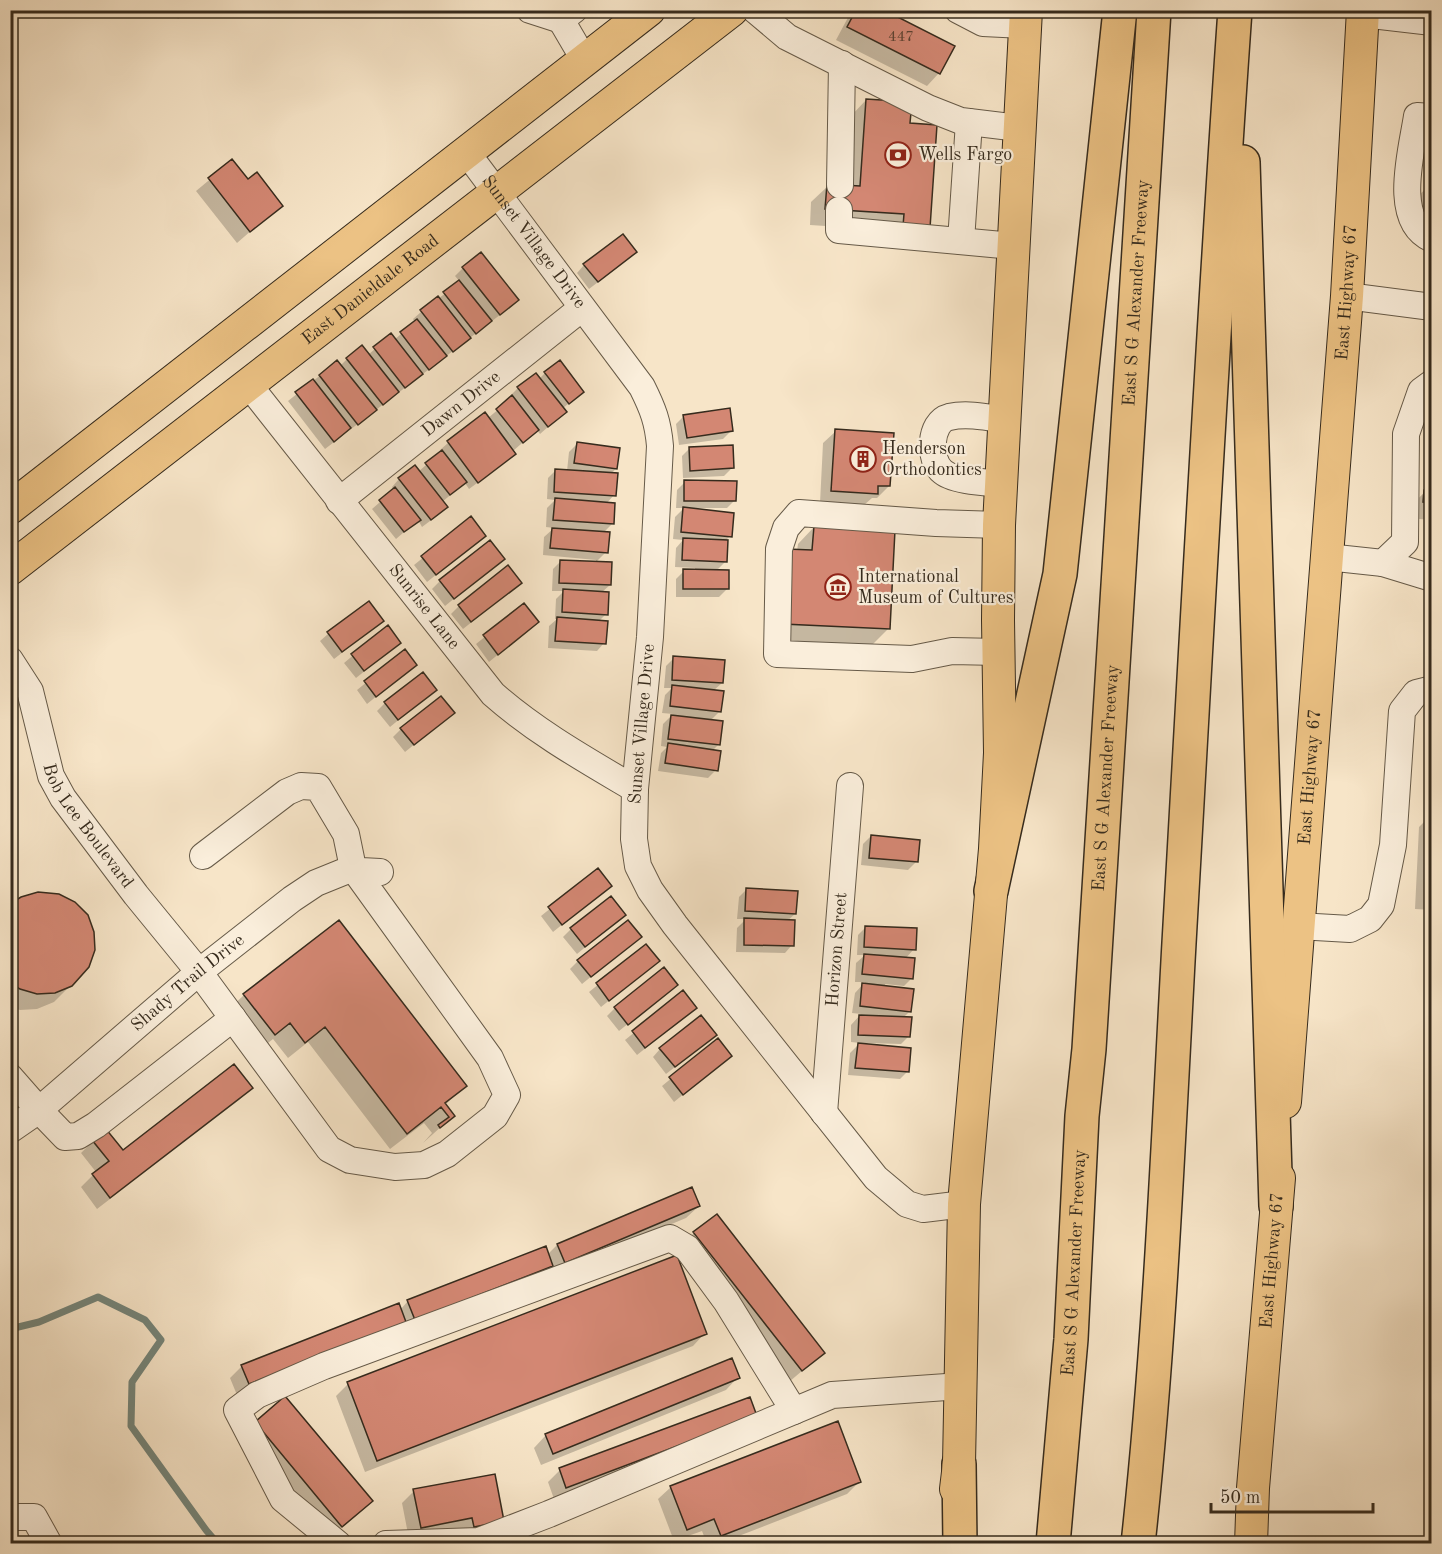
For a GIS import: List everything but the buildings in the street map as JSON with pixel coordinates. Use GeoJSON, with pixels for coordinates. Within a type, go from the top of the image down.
{"type":"FeatureCollection","features":[{"type":"Feature","properties":{"kind":"highway"},"geometry":{"type":"LineString","coordinates":[[991,891],[1060,574],[1120,10]]}},
{"type":"Feature","properties":{"kind":"highway","name":"East S G Alexander Freeway"},"geometry":{"type":"LineString","coordinates":[[1053,1544],[1071,1339],[1082,1116],[1089,1049],[1154,10]]}},
{"type":"Feature","properties":{"kind":"highway"},"geometry":{"type":"LineString","coordinates":[[1236,10],[1276,1206]]}},
{"type":"Feature","properties":{"kind":"highway"},"geometry":{"type":"LineString","coordinates":[[1138,1544],[1160,1281],[1218,249],[1236,10]]}},
{"type":"Feature","properties":{"kind":"highway"},"geometry":{"type":"LineString","coordinates":[[959,1464],[960,1544]]}},
{"type":"Feature","properties":{"kind":"main road"},"geometry":{"type":"LineString","coordinates":[[10,508],[649,10]]}},
{"type":"Feature","properties":{"kind":"main road","name":"East Danieldale Road"},"geometry":{"type":"LineString","coordinates":[[10,568],[732,10]]}},
{"type":"Feature","properties":{"kind":"main road","name":"East Highway 67"},"geometry":{"type":"LineString","coordinates":[[1251,1544],[1253,1488],[1347,296],[1363,12]]}},
{"type":"Feature","properties":{"kind":"main road"},"geometry":{"type":"LineString","coordinates":[[951,1544],[959,1464],[964,1204],[991,891],[1000,753],[999,525],[1025,18]]}},
{"type":"Feature","properties":{"kind":"main road"},"geometry":{"type":"LineString","coordinates":[[345,248],[374,287]]}},
{"type":"Feature","properties":{"kind":"street"},"geometry":{"type":"LineString","coordinates":[[530,10],[568,15],[585,61]]}},
{"type":"Feature","properties":{"kind":"street"},"geometry":{"type":"LineString","coordinates":[[755,10],[787,37],[928,108],[969,122],[1019,128]]}},
{"type":"Feature","properties":{"kind":"street"},"geometry":{"type":"LineString","coordinates":[[1363,12],[1431,22]]}},
{"type":"Feature","properties":{"kind":"street"},"geometry":{"type":"LineString","coordinates":[[969,13],[983,23],[1025,18]]}},
{"type":"Feature","properties":{"kind":"street"},"geometry":{"type":"LineString","coordinates":[[840,185],[842,64]]}},
{"type":"Feature","properties":{"kind":"street"},"geometry":{"type":"LineString","coordinates":[[1431,117],[1417,116],[1407,185],[1407,201],[1412,222],[1424,236],[1431,239]]}},
{"type":"Feature","properties":{"kind":"street"},"geometry":{"type":"LineString","coordinates":[[961,241],[969,122]]}},
{"type":"Feature","properties":{"kind":"street","name":"Sunset Village Drive"},"geometry":{"type":"LineString","coordinates":[[467,153],[642,387],[652,406],[658,425],[660,446],[650,637],[635,789],[635,848],[638,866],[650,890],[675,925],[876,1178],[907,1204],[923,1209],[964,1204]]}},
{"type":"Feature","properties":{"kind":"street"},"geometry":{"type":"LineString","coordinates":[[839,210],[838,230],[1013,246]]}},
{"type":"Feature","properties":{"kind":"street"},"geometry":{"type":"LineString","coordinates":[[1347,296],[1431,307]]}},
{"type":"Feature","properties":{"kind":"street","name":"Dawn Drive"},"geometry":{"type":"LineString","coordinates":[[339,501],[582,308]]}},
{"type":"Feature","properties":{"kind":"street"},"geometry":{"type":"LineString","coordinates":[[1383,563],[1405,542],[1406,434],[1421,391],[1431,383]]}},
{"type":"Feature","properties":{"kind":"street","name":"Sunrise Lane"},"geometry":{"type":"LineString","coordinates":[[248,384],[493,694],[520,718],[549,738],[635,789]]}},
{"type":"Feature","properties":{"kind":"street"},"geometry":{"type":"LineString","coordinates":[[1001,483],[977,483],[943,473],[934,459],[934,434],[947,417],[975,415],[1004,420]]}},
{"type":"Feature","properties":{"kind":"street"},"geometry":{"type":"LineString","coordinates":[[998,652],[952,651],[912,659],[777,654],[779,549],[786,528],[799,513],[999,525]]}},
{"type":"Feature","properties":{"kind":"street"},"geometry":{"type":"LineString","coordinates":[[1327,557],[1383,563],[1431,578]]}},
{"type":"Feature","properties":{"kind":"street","name":"Bob Lee Boulevard"},"geometry":{"type":"LineString","coordinates":[[10,660],[30,691],[51,776],[63,798],[136,895],[199,972],[329,1149],[350,1160],[395,1167],[424,1165],[447,1154],[495,1116],[507,1095],[490,1059],[353,868]]}},
{"type":"Feature","properties":{"kind":"street"},"geometry":{"type":"LineString","coordinates":[[1298,926],[1350,929],[1370,919],[1381,905],[1393,845],[1402,711],[1416,693],[1431,689]]}},
{"type":"Feature","properties":{"kind":"street"},"geometry":{"type":"LineString","coordinates":[[203,855],[287,792],[302,786],[318,787],[346,834],[353,868],[380,872]]}},
{"type":"Feature","properties":{"kind":"street","name":"Horizon Street"},"geometry":{"type":"LineString","coordinates":[[824,1113],[850,786]]}},
{"type":"Feature","properties":{"kind":"street","name":"Shady Trail Drive"},"geometry":{"type":"LineString","coordinates":[[10,1130],[39,1110],[199,972],[292,899],[316,883],[353,868]]}},
{"type":"Feature","properties":{"kind":"street"},"geometry":{"type":"LineString","coordinates":[[10,1077],[65,1137],[78,1136],[96,1125],[233,1018]]}},
{"type":"Feature","properties":{"kind":"street"},"geometry":{"type":"LineString","coordinates":[[338,1544],[284,1499],[237,1410],[257,1395],[324,1366],[670,1238],[687,1248],[726,1301],[794,1411]]}},
{"type":"Feature","properties":{"kind":"street"},"geometry":{"type":"LineString","coordinates":[[386,1544],[479,1541],[549,1514],[832,1395],[960,1386]]}},
{"type":"Feature","properties":{"kind":"street"},"geometry":{"type":"LineString","coordinates":[[10,1517],[34,1517],[49,1544]]}},
{"type":"Feature","properties":{"kind":"waterway"},"geometry":{"type":"LineString","coordinates":[[10,1329],[39,1322],[98,1297],[145,1320],[161,1340],[132,1382],[131,1426],[218,1544]]}},
{"type":"Feature","properties":{"kind":"place","name":"Wells Fargo"},"geometry":{"type":"Point","coordinates":[898,155]}},
{"type":"Feature","properties":{"kind":"place","name":"Henderson Orthodontics"},"geometry":{"type":"Point","coordinates":[863,459]}},
{"type":"Feature","properties":{"kind":"place","name":"International Museum of Cultures"},"geometry":{"type":"Point","coordinates":[838,587]}}]}
